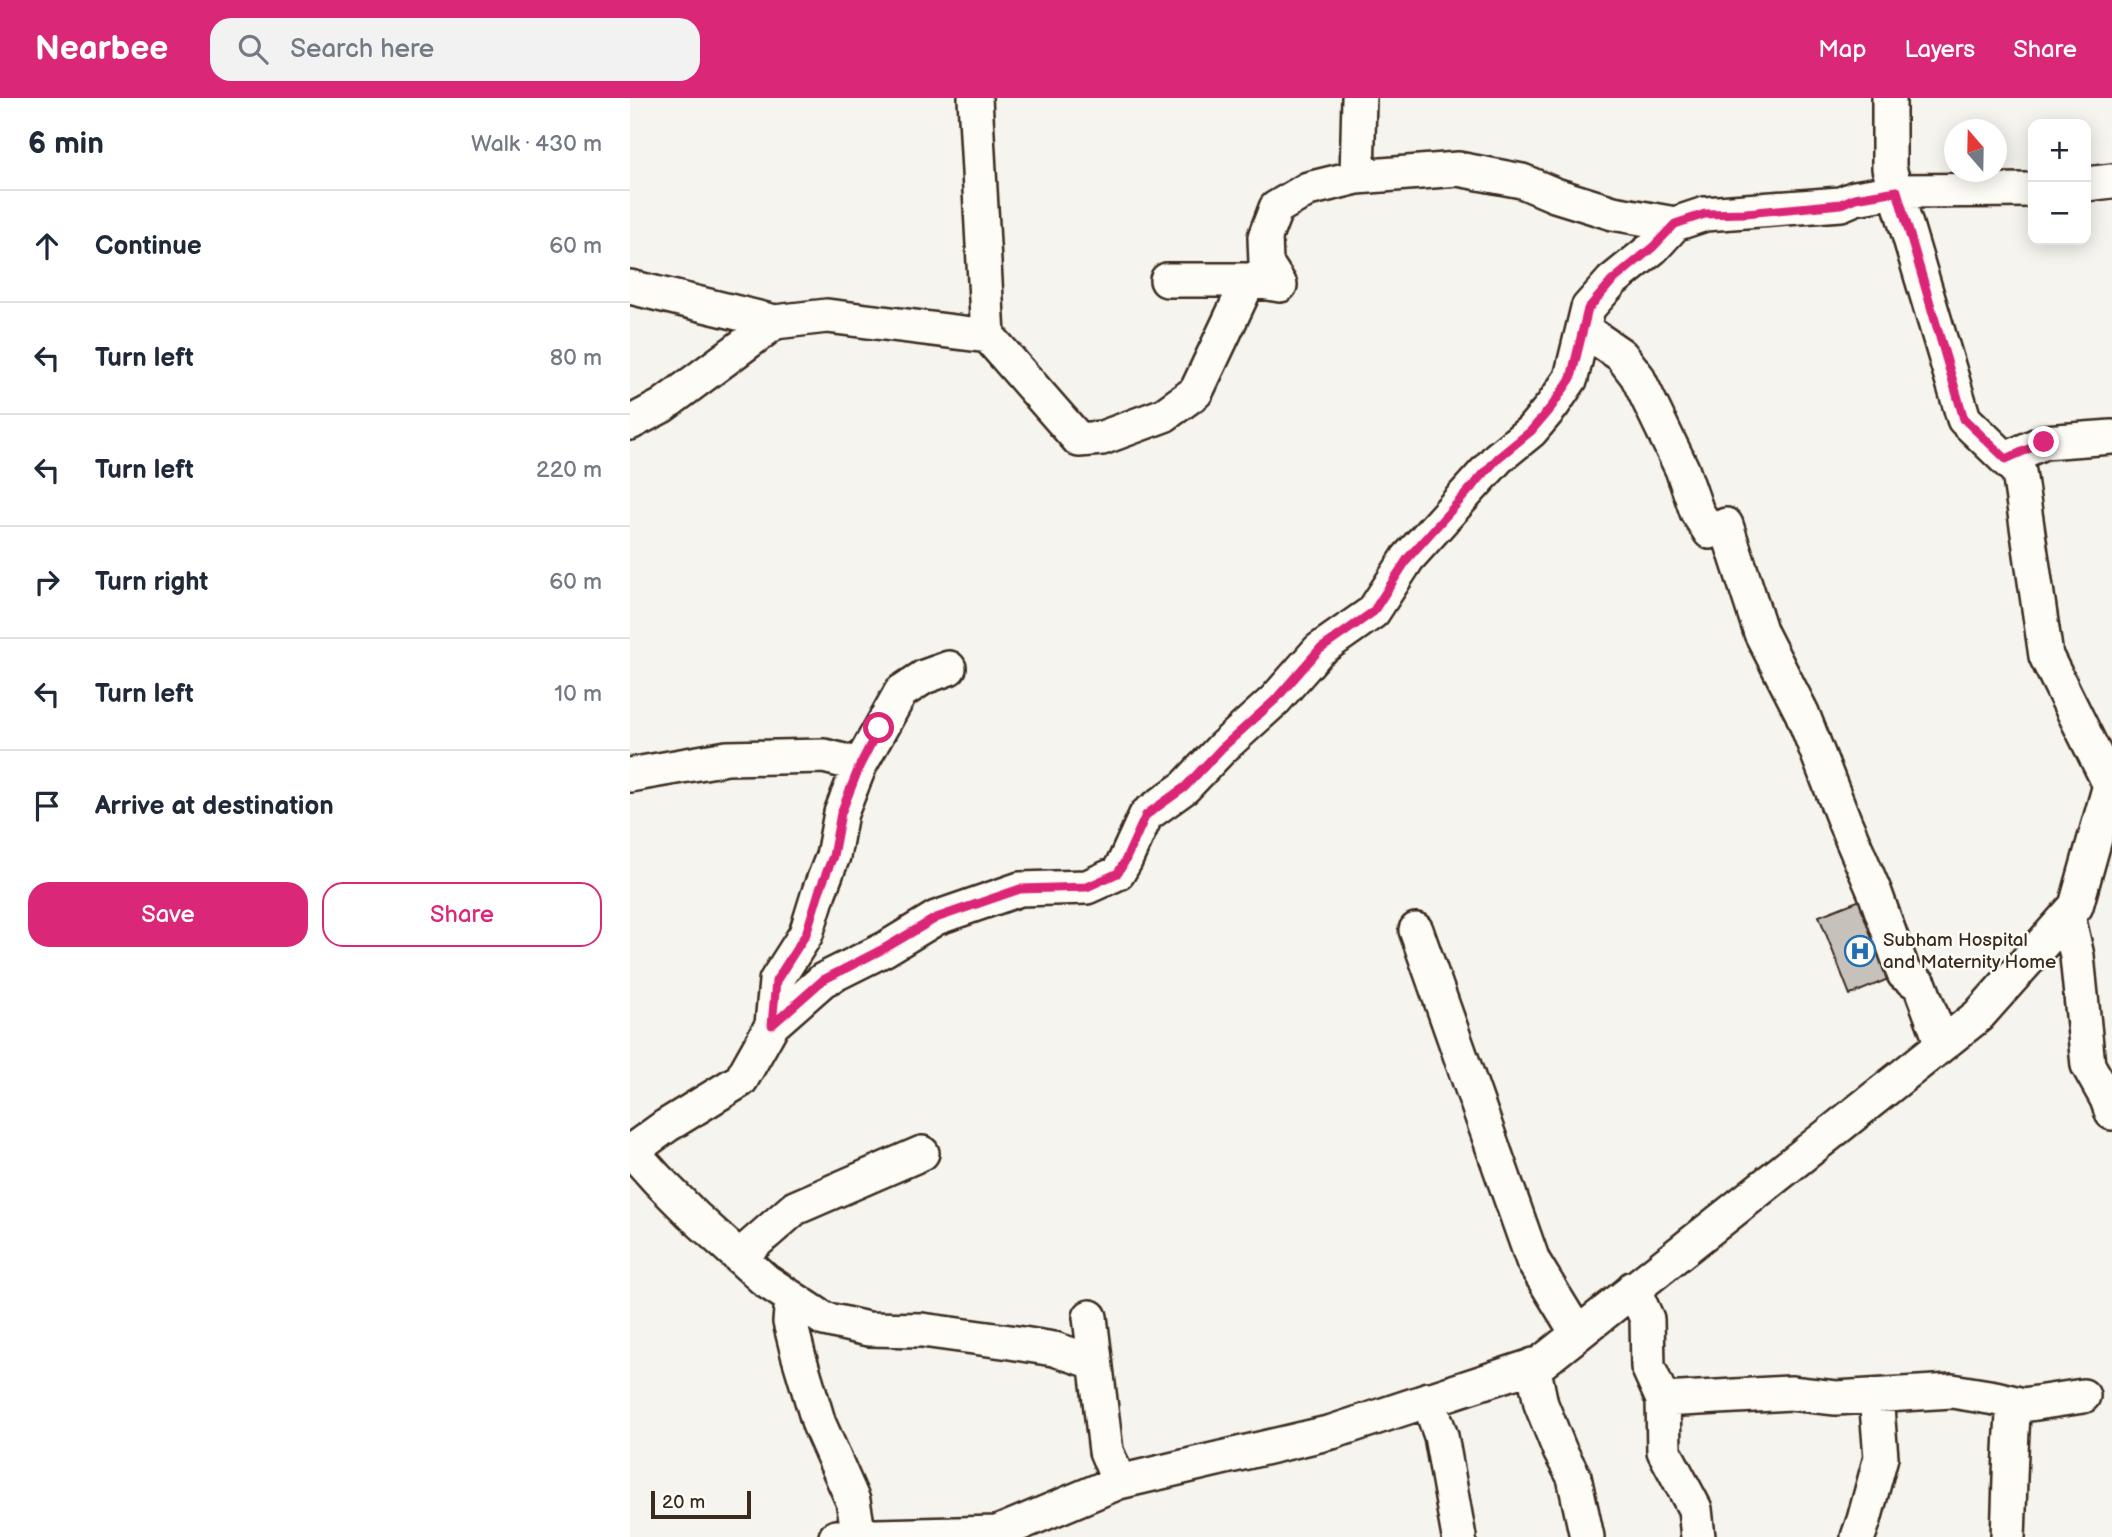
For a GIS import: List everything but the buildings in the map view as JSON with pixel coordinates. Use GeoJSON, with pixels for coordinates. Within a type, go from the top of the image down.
{"type":"FeatureCollection","features":[{"type":"Feature","properties":{"kind":"street"},"geometry":{"type":"LineString","coordinates":[[975,98],[988,336],[1079,440],[1102,438],[1164,415],[1196,391],[1249,280]]}},
{"type":"Feature","properties":{"kind":"street"},"geometry":{"type":"LineString","coordinates":[[1357,177],[1359,98]]}},
{"type":"Feature","properties":{"kind":"street"},"geometry":{"type":"LineString","coordinates":[[792,1298],[790,1322],[819,1424],[867,1536],[997,1532],[1119,1482],[1332,1432],[1541,1363],[1978,1016],[2076,906],[2111,781],[2046,656],[2020,472],[1964,419],[1889,168],[1889,98]]}},
{"type":"Feature","properties":{"kind":"street"},"geometry":{"type":"LineString","coordinates":[[1167,279],[1249,280],[1280,285],[1266,263],[1265,237],[1276,208],[1308,189],[1357,177],[1458,169],[1522,181],[1555,195],[1613,213],[1675,224]]}},
{"type":"Feature","properties":{"kind":"street"},"geometry":{"type":"LineString","coordinates":[[2091,183],[2112,181]]}},
{"type":"Feature","properties":{"kind":"street"},"geometry":{"type":"LineString","coordinates":[[1094,1362],[1054,1349],[922,1331],[868,1329],[824,1319],[766,1281],[633,1159],[666,1126],[741,1080],[772,1025],[823,980],[936,918],[1020,889],[1087,887],[1118,873],[1146,815],[1185,787],[1222,748],[1275,700],[1319,650],[1373,612],[1408,558],[1498,458],[1531,431],[1571,378],[1588,309],[1612,281],[1653,247],[1675,224],[1705,214],[1841,204],[1855,198],[1897,191],[2028,190]]}},
{"type":"Feature","properties":{"kind":"street"},"geometry":{"type":"LineString","coordinates":[[630,288],[775,322],[827,316],[988,336]]}},
{"type":"Feature","properties":{"kind":"street"},"geometry":{"type":"LineString","coordinates":[[630,423],[662,406],[775,322]]}},
{"type":"Feature","properties":{"kind":"street"},"geometry":{"type":"LineString","coordinates":[[1583,329],[1621,355],[1637,376],[1682,469],[1697,512],[1710,533],[1726,526],[1761,633],[1802,713],[1875,893],[1904,974],[1920,985],[1942,1044]]}},
{"type":"Feature","properties":{"kind":"street"},"geometry":{"type":"LineString","coordinates":[[2006,459],[2044,442],[2112,438]]}},
{"type":"Feature","properties":{"kind":"street"},"geometry":{"type":"LineString","coordinates":[[772,1025],[776,981],[806,934],[833,856],[841,813],[860,765],[901,692],[924,677],[949,668]]}},
{"type":"Feature","properties":{"kind":"street"},"geometry":{"type":"LineString","coordinates":[[630,775],[738,758],[824,756],[860,765]]}},
{"type":"Feature","properties":{"kind":"street"},"geometry":{"type":"LineString","coordinates":[[2068,916],[2077,956],[2088,1065],[2112,1113]]}},
{"type":"Feature","properties":{"kind":"street"},"geometry":{"type":"LineString","coordinates":[[1416,930],[1533,1261],[1577,1333]]}},
{"type":"Feature","properties":{"kind":"street"},"geometry":{"type":"LineString","coordinates":[[739,1257],[795,1208],[922,1153]]}},
{"type":"Feature","properties":{"kind":"street"},"geometry":{"type":"LineString","coordinates":[[1633,1288],[1647,1319],[1648,1367],[1663,1400],[1664,1451],[1695,1508],[1698,1537]]}},
{"type":"Feature","properties":{"kind":"street"},"geometry":{"type":"LineString","coordinates":[[1090,1317],[1107,1451],[1119,1482]]}},
{"type":"Feature","properties":{"kind":"street"},"geometry":{"type":"LineString","coordinates":[[1533,1365],[1542,1404],[1560,1451],[1574,1477],[1587,1537]]}},
{"type":"Feature","properties":{"kind":"street"},"geometry":{"type":"LineString","coordinates":[[1663,1400],[1790,1393],[1836,1398],[1952,1391],[2023,1405],[2083,1396]]}},
{"type":"Feature","properties":{"kind":"street"},"geometry":{"type":"LineString","coordinates":[[1858,1537],[1881,1457],[1876,1396]]}},
{"type":"Feature","properties":{"kind":"street"},"geometry":{"type":"LineString","coordinates":[[1428,1399],[1441,1436],[1459,1537]]}},
{"type":"Feature","properties":{"kind":"street"},"geometry":{"type":"LineString","coordinates":[[2008,1537],[2014,1403]]}},
{"type":"Feature","properties":{"kind":"place","name":"Subham Hospital and Maternity Home"},"geometry":{"type":"Point","coordinates":[1860,951]}},
{"type":"Feature","properties":{"kind":"route"},"geometry":{"type":"LineString","coordinates":[[879,728],[860,765],[841,813],[833,856],[806,934],[776,981],[772,1025],[823,980],[936,918],[1020,889],[1087,887],[1118,873],[1146,815],[1185,787],[1222,748],[1275,700],[1319,650],[1373,612],[1408,558],[1498,458],[1531,431],[1571,378],[1588,309],[1612,281],[1653,247],[1675,224],[1705,214],[1841,204],[1855,198],[1897,191],[1964,419],[2006,459],[2044,442]]}}]}
